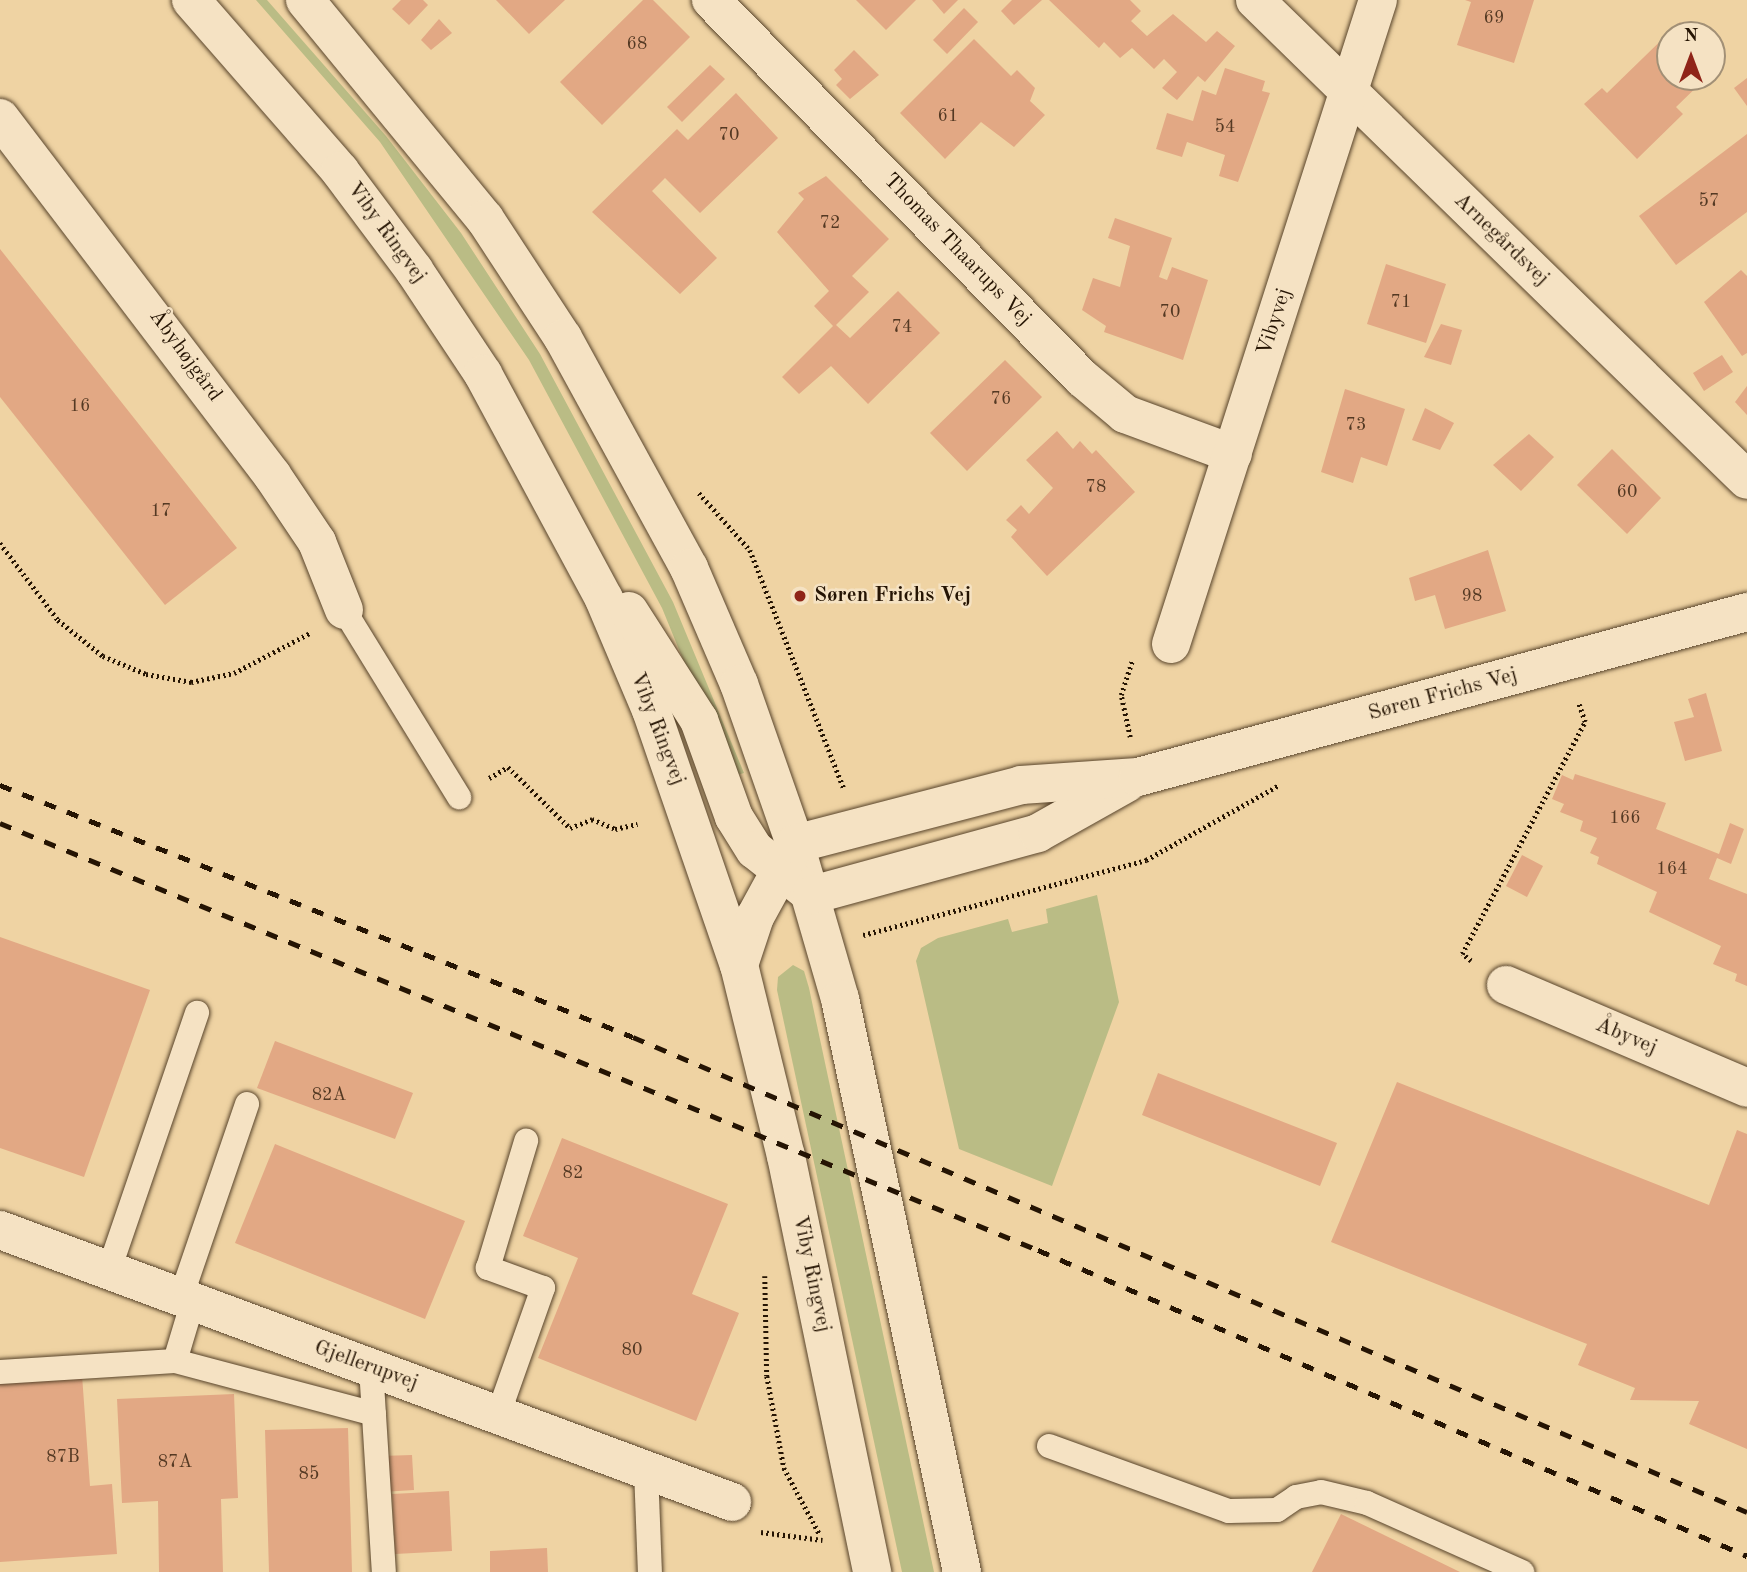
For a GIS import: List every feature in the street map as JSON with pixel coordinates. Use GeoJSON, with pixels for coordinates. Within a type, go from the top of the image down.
{"type":"FeatureCollection","features":[{"type":"Feature","properties":{"kind":"street","name":"Viby Ringvej"},"geometry":{"type":"LineString","coordinates":[[191,0],[341,171],[483,374],[548,486],[651,710],[738,965],[786,1156],[872,1572]]}},
{"type":"Feature","properties":{"kind":"street"},"geometry":{"type":"LineString","coordinates":[[305,0],[485,219],[563,338],[689,568],[785,858],[738,965]]}},
{"type":"Feature","properties":{"kind":"street","name":"Thomas Thaarups Vej"},"geometry":{"type":"LineString","coordinates":[[711,0],[1082,377],[1125,414],[1233,454]]}},
{"type":"Feature","properties":{"kind":"street","name":"Arnegårdsvej"},"geometry":{"type":"LineString","coordinates":[[1255,0],[1747,480]]}},
{"type":"Feature","properties":{"kind":"street","name":"Vibyvej"},"geometry":{"type":"LineString","coordinates":[[1171,644],[1378,0]]}},
{"type":"Feature","properties":{"kind":"street","name":"Åbyhøjgård"},"geometry":{"type":"LineString","coordinates":[[0,118],[272,475],[317,542],[344,610]]}},
{"type":"Feature","properties":{"kind":"street"},"geometry":{"type":"LineString","coordinates":[[548,486],[699,720],[734,817],[785,858],[812,895],[872,1125],[962,1572]]}},
{"type":"Feature","properties":{"kind":"street","name":"Søren Frichs Vej"},"geometry":{"type":"LineString","coordinates":[[785,858],[853,827],[1021,785],[1138,777],[1747,612]]}},
{"type":"Feature","properties":{"kind":"street","name":"Søren Frichs Vej"},"geometry":{"type":"LineString","coordinates":[[812,895],[1038,833],[1138,777]]}},
{"type":"Feature","properties":{"kind":"street","name":"Åbyvej"},"geometry":{"type":"LineString","coordinates":[[1506,985],[1747,1088]]}},
{"type":"Feature","properties":{"kind":"street","name":"Gjellerupvej"},"geometry":{"type":"LineString","coordinates":[[0,1230],[732,1502]]}},
{"type":"Feature","properties":{"kind":"lane"},"geometry":{"type":"LineString","coordinates":[[344,610],[459,797]]}},
{"type":"Feature","properties":{"kind":"lane"},"geometry":{"type":"LineString","coordinates":[[109,1270],[197,1013]]}},
{"type":"Feature","properties":{"kind":"lane"},"geometry":{"type":"LineString","coordinates":[[175,1361],[187,1299],[247,1104]]}},
{"type":"Feature","properties":{"kind":"lane"},"geometry":{"type":"LineString","coordinates":[[498,1415],[543,1288],[488,1268],[526,1141]]}},
{"type":"Feature","properties":{"kind":"lane"},"geometry":{"type":"LineString","coordinates":[[0,1372],[175,1361],[374,1414]]}},
{"type":"Feature","properties":{"kind":"lane"},"geometry":{"type":"LineString","coordinates":[[372,1368],[384,1572]]}},
{"type":"Feature","properties":{"kind":"lane"},"geometry":{"type":"LineString","coordinates":[[1049,1446],[1229,1511],[1277,1510],[1296,1497],[1321,1492],[1367,1503],[1522,1572]]}},
{"type":"Feature","properties":{"kind":"lane"},"geometry":{"type":"LineString","coordinates":[[646,1470],[650,1572]]}},
{"type":"Feature","properties":{"kind":"path"},"geometry":{"type":"LineString","coordinates":[[0,543],[58,620],[103,656],[146,674],[191,682],[234,673],[280,654],[344,610]]}},
{"type":"Feature","properties":{"kind":"path"},"geometry":{"type":"LineString","coordinates":[[750,550],[835,755],[853,827]]}},
{"type":"Feature","properties":{"kind":"path"},"geometry":{"type":"LineString","coordinates":[[1138,777],[1121,695],[1140,634],[1171,644]]}},
{"type":"Feature","properties":{"kind":"path"},"geometry":{"type":"LineString","coordinates":[[1506,985],[1462,954],[1585,722],[1564,662]]}},
{"type":"Feature","properties":{"kind":"path"},"geometry":{"type":"LineString","coordinates":[[459,797],[508,767],[570,828],[592,819],[615,830],[636,824]]}},
{"type":"Feature","properties":{"kind":"path"},"geometry":{"type":"LineString","coordinates":[[825,943],[1146,860],[1287,778]]}},
{"type":"Feature","properties":{"kind":"path"},"geometry":{"type":"LineString","coordinates":[[764,1261],[767,1376],[783,1468],[828,1551]]}},
{"type":"Feature","properties":{"kind":"green space"},"geometry":{"type":"Polygon","coordinates":[[[256,0],[267,0],[386,136],[461,233],[540,354],[673,602],[744,773],[731,777],[662,608],[529,360],[380,142],[256,0]]]}},
{"type":"Feature","properties":{"kind":"green space"},"geometry":{"type":"Polygon","coordinates":[[[1097,895],[1119,1002],[1052,1186],[959,1149],[916,961],[921,948],[938,938],[1008,919],[1012,932],[1048,923],[1046,909],[1097,895]]]}},
{"type":"Feature","properties":{"kind":"green space"},"geometry":{"type":"Polygon","coordinates":[[[793,965],[804,971],[809,988],[934,1572],[902,1572],[777,990],[778,977],[793,965]]]}},
{"type":"Feature","properties":{"kind":"building"},"geometry":{"type":"Polygon","coordinates":[[[401,0],[423,0],[428,5],[409,25],[392,9],[401,0]]]}},
{"type":"Feature","properties":{"kind":"building"},"geometry":{"type":"Polygon","coordinates":[[[496,0],[565,0],[529,34],[496,0]]]}},
{"type":"Feature","properties":{"kind":"building"},"geometry":{"type":"Polygon","coordinates":[[[643,0],[653,0],[690,37],[602,125],[560,82],[643,0]]]}},
{"type":"Feature","properties":{"kind":"building"},"geometry":{"type":"Polygon","coordinates":[[[856,0],[916,0],[886,30],[856,0]]]}},
{"type":"Feature","properties":{"kind":"building"},"geometry":{"type":"Polygon","coordinates":[[[932,0],[958,0],[944,14],[932,0]]]}},
{"type":"Feature","properties":{"kind":"building"},"geometry":{"type":"Polygon","coordinates":[[[1012,0],[1042,0],[1014,25],[1001,11],[1012,0]]]}},
{"type":"Feature","properties":{"kind":"building"},"geometry":{"type":"Polygon","coordinates":[[[1049,0],[1130,0],[1141,11],[1131,21],[1147,36],[1173,14],[1206,42],[1217,31],[1235,46],[1205,82],[1198,76],[1177,100],[1162,88],[1177,72],[1164,59],[1154,69],[1132,48],[1120,58],[1104,42],[1099,48],[1049,0]]]}},
{"type":"Feature","properties":{"kind":"building"},"geometry":{"type":"Polygon","coordinates":[[[1465,0],[1534,0],[1514,63],[1457,45],[1471,2],[1465,0]]]}},
{"type":"Feature","properties":{"kind":"building"},"geometry":{"type":"Polygon","coordinates":[[[964,8],[978,22],[947,54],[933,40],[964,8]]]}},
{"type":"Feature","properties":{"kind":"building"},"geometry":{"type":"Polygon","coordinates":[[[439,19],[452,33],[431,50],[421,40],[439,19]]]}},
{"type":"Feature","properties":{"kind":"building"},"geometry":{"type":"Polygon","coordinates":[[[974,39],[1011,76],[1017,70],[1035,88],[1030,101],[1045,115],[1014,147],[981,122],[945,159],[900,113],[974,39]]]}},
{"type":"Feature","properties":{"kind":"building"},"geometry":{"type":"Polygon","coordinates":[[[1656,45],[1656,91],[1693,91],[1676,107],[1683,114],[1637,159],[1584,104],[1602,88],[1607,93],[1656,45]]]}},
{"type":"Feature","properties":{"kind":"building"},"geometry":{"type":"Polygon","coordinates":[[[854,50],[879,75],[850,99],[836,85],[842,79],[834,70],[854,50]]]}},
{"type":"Feature","properties":{"kind":"building"},"geometry":{"type":"Polygon","coordinates":[[[710,65],[725,79],[682,122],[667,107],[710,65]]]}},
{"type":"Feature","properties":{"kind":"building"},"geometry":{"type":"Polygon","coordinates":[[[1225,68],[1265,81],[1262,91],[1270,93],[1238,182],[1219,176],[1225,155],[1187,142],[1182,157],[1156,149],[1167,113],[1193,121],[1202,90],[1216,95],[1225,68]]]}},
{"type":"Feature","properties":{"kind":"building"},"geometry":{"type":"Polygon","coordinates":[[[1747,78],[1747,106],[1734,88],[1747,78]]]}},
{"type":"Feature","properties":{"kind":"building"},"geometry":{"type":"Polygon","coordinates":[[[736,93],[778,138],[700,213],[665,178],[652,191],[717,258],[680,294],[592,212],[677,129],[688,140],[736,93]]]}},
{"type":"Feature","properties":{"kind":"building"},"geometry":{"type":"Polygon","coordinates":[[[1747,134],[1747,212],[1676,265],[1639,216],[1747,134]]]}},
{"type":"Feature","properties":{"kind":"building"},"geometry":{"type":"Polygon","coordinates":[[[826,176],[889,239],[852,276],[869,292],[836,325],[850,338],[898,291],[940,333],[868,404],[831,366],[799,394],[782,377],[833,326],[814,306],[829,291],[777,232],[804,199],[798,193],[826,176]]]}},
{"type":"Feature","properties":{"kind":"building"},"geometry":{"type":"Polygon","coordinates":[[[1115,218],[1172,238],[1159,277],[1167,280],[1172,267],[1208,280],[1183,360],[1104,332],[1106,326],[1082,310],[1093,278],[1120,287],[1130,246],[1108,238],[1115,218]]]}},
{"type":"Feature","properties":{"kind":"building"},"geometry":{"type":"Polygon","coordinates":[[[0,249],[237,548],[165,605],[0,397],[0,249]]]}},
{"type":"Feature","properties":{"kind":"building"},"geometry":{"type":"Polygon","coordinates":[[[1386,264],[1446,284],[1426,343],[1367,324],[1386,264]]]}},
{"type":"Feature","properties":{"kind":"building"},"geometry":{"type":"Polygon","coordinates":[[[1741,270],[1747,276],[1747,353],[1742,356],[1704,302],[1741,270]]]}},
{"type":"Feature","properties":{"kind":"building"},"geometry":{"type":"Polygon","coordinates":[[[1441,324],[1462,330],[1451,365],[1424,357],[1441,324]]]}},
{"type":"Feature","properties":{"kind":"building"},"geometry":{"type":"Polygon","coordinates":[[[1722,355],[1733,372],[1704,391],[1693,373],[1722,355]]]}},
{"type":"Feature","properties":{"kind":"building"},"geometry":{"type":"Polygon","coordinates":[[[1005,360],[1042,397],[967,471],[930,433],[1005,360]]]}},
{"type":"Feature","properties":{"kind":"building"},"geometry":{"type":"Polygon","coordinates":[[[1747,386],[1747,415],[1735,402],[1747,386]]]}},
{"type":"Feature","properties":{"kind":"building"},"geometry":{"type":"Polygon","coordinates":[[[1345,389],[1405,409],[1387,466],[1361,457],[1353,483],[1321,472],[1345,389]]]}},
{"type":"Feature","properties":{"kind":"building"},"geometry":{"type":"Polygon","coordinates":[[[1425,408],[1454,423],[1440,450],[1412,440],[1425,408]]]}},
{"type":"Feature","properties":{"kind":"building"},"geometry":{"type":"Polygon","coordinates":[[[1057,431],[1073,449],[1080,441],[1092,454],[1096,450],[1135,492],[1047,576],[1011,537],[1017,530],[1006,520],[1021,505],[1029,514],[1053,488],[1026,460],[1057,431]]]}},
{"type":"Feature","properties":{"kind":"building"},"geometry":{"type":"Polygon","coordinates":[[[1529,434],[1554,457],[1521,491],[1493,465],[1529,434]]]}},
{"type":"Feature","properties":{"kind":"building"},"geometry":{"type":"Polygon","coordinates":[[[1612,449],[1661,498],[1627,534],[1577,485],[1612,449]]]}},
{"type":"Feature","properties":{"kind":"building"},"geometry":{"type":"Polygon","coordinates":[[[1488,550],[1506,611],[1445,629],[1435,595],[1415,601],[1409,578],[1488,550]]]}},
{"type":"Feature","properties":{"kind":"building"},"geometry":{"type":"Polygon","coordinates":[[[1706,693],[1722,751],[1685,761],[1674,722],[1694,717],[1688,699],[1706,693]]]}},
{"type":"Feature","properties":{"kind":"building"},"geometry":{"type":"Polygon","coordinates":[[[1575,774],[1666,803],[1656,829],[1719,854],[1730,823],[1744,829],[1731,864],[1717,858],[1709,879],[1747,894],[1747,986],[1735,981],[1737,974],[1713,964],[1721,946],[1649,912],[1657,892],[1597,864],[1599,857],[1590,853],[1597,838],[1580,831],[1583,821],[1560,812],[1564,804],[1552,799],[1562,775],[1573,780],[1575,774]]]}},
{"type":"Feature","properties":{"kind":"building"},"geometry":{"type":"Polygon","coordinates":[[[1522,855],[1543,866],[1527,897],[1506,886],[1522,855]]]}},
{"type":"Feature","properties":{"kind":"building"},"geometry":{"type":"Polygon","coordinates":[[[0,937],[150,990],[84,1177],[0,1148],[0,937]]]}},
{"type":"Feature","properties":{"kind":"building"},"geometry":{"type":"Polygon","coordinates":[[[275,1041],[413,1093],[395,1139],[257,1088],[275,1041]]]}},
{"type":"Feature","properties":{"kind":"building"},"geometry":{"type":"Polygon","coordinates":[[[1158,1073],[1337,1143],[1320,1186],[1142,1115],[1158,1073]]]}},
{"type":"Feature","properties":{"kind":"building"},"geometry":{"type":"Polygon","coordinates":[[[1397,1082],[1709,1205],[1737,1130],[1747,1134],[1747,1449],[1689,1424],[1699,1401],[1630,1400],[1635,1388],[1578,1365],[1587,1344],[1331,1242],[1397,1082]]]}},
{"type":"Feature","properties":{"kind":"building"},"geometry":{"type":"Polygon","coordinates":[[[562,1138],[728,1204],[692,1294],[739,1313],[696,1421],[538,1358],[578,1258],[523,1236],[562,1138]]]}},
{"type":"Feature","properties":{"kind":"building"},"geometry":{"type":"Polygon","coordinates":[[[275,1144],[465,1221],[425,1319],[235,1243],[275,1144]]]}},
{"type":"Feature","properties":{"kind":"building"},"geometry":{"type":"Polygon","coordinates":[[[82,1375],[90,1486],[112,1484],[117,1554],[0,1562],[0,1381],[82,1375]]]}},
{"type":"Feature","properties":{"kind":"building"},"geometry":{"type":"Polygon","coordinates":[[[234,1394],[238,1498],[221,1499],[223,1572],[159,1572],[158,1501],[122,1503],[117,1399],[234,1394]]]}},
{"type":"Feature","properties":{"kind":"building"},"geometry":{"type":"Polygon","coordinates":[[[348,1428],[352,1572],[269,1572],[265,1430],[348,1428]]]}},
{"type":"Feature","properties":{"kind":"building"},"geometry":{"type":"Polygon","coordinates":[[[412,1455],[414,1490],[382,1492],[381,1456],[412,1455]]]}},
{"type":"Feature","properties":{"kind":"building"},"geometry":{"type":"Polygon","coordinates":[[[449,1491],[452,1551],[395,1554],[392,1494],[449,1491]]]}},
{"type":"Feature","properties":{"kind":"building"},"geometry":{"type":"Polygon","coordinates":[[[1341,1514],[1460,1572],[1312,1572],[1341,1514]]]}},
{"type":"Feature","properties":{"kind":"building"},"geometry":{"type":"Polygon","coordinates":[[[547,1548],[548,1572],[490,1572],[490,1551],[547,1548]]]}},
{"type":"Feature","properties":{"kind":"railway"},"geometry":{"type":"LineString","coordinates":[[0,785],[633,1037],[1747,1512]]}},
{"type":"Feature","properties":{"kind":"railway"},"geometry":{"type":"LineString","coordinates":[[0,823],[1038,1250],[1747,1556]]}},
{"type":"Feature","properties":{"kind":"place","name":"Søren Frichs Vej"},"geometry":{"type":"Point","coordinates":[800,596]}}]}
